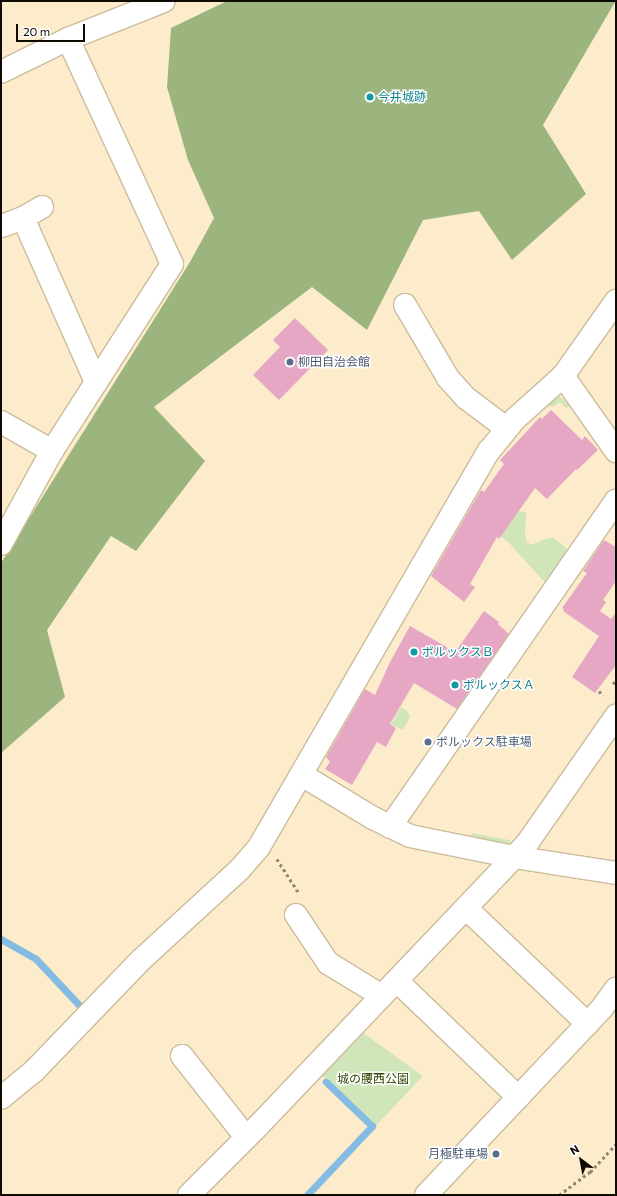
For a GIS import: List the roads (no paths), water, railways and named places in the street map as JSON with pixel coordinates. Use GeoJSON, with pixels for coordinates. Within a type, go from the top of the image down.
{"type":"FeatureCollection","features":[{"type":"Feature","properties":{"kind":"street"},"geometry":{"type":"LineString","coordinates":[[1,72],[68,39],[164,1]]}},
{"type":"Feature","properties":{"kind":"street"},"geometry":{"type":"LineString","coordinates":[[1,544],[52,451],[172,264],[68,39]]}},
{"type":"Feature","properties":{"kind":"street"},"geometry":{"type":"LineString","coordinates":[[2,226],[23,218],[42,207]]}},
{"type":"Feature","properties":{"kind":"street"},"geometry":{"type":"LineString","coordinates":[[23,218],[96,382]]}},
{"type":"Feature","properties":{"kind":"street"},"geometry":{"type":"LineString","coordinates":[[1,1098],[38,1066],[140,960],[246,864],[262,843],[480,467],[506,428],[563,376],[616,301]]}},
{"type":"Feature","properties":{"kind":"street"},"geometry":{"type":"LineString","coordinates":[[405,305],[448,378],[466,398],[506,428]]}},
{"type":"Feature","properties":{"kind":"street"},"geometry":{"type":"LineString","coordinates":[[563,376],[616,451]]}},
{"type":"Feature","properties":{"kind":"street"},"geometry":{"type":"LineString","coordinates":[[1,422],[52,451]]}},
{"type":"Feature","properties":{"kind":"street"},"geometry":{"type":"LineString","coordinates":[[390,827],[616,501]]}},
{"type":"Feature","properties":{"kind":"street"},"geometry":{"type":"LineString","coordinates":[[189,1195],[397,981],[528,842],[616,716]]}},
{"type":"Feature","properties":{"kind":"street"},"geometry":{"type":"LineString","coordinates":[[302,775],[390,827],[418,839],[514,857],[616,873]]}},
{"type":"Feature","properties":{"kind":"street"},"geometry":{"type":"LineString","coordinates":[[466,908],[588,1024]]}},
{"type":"Feature","properties":{"kind":"street"},"geometry":{"type":"LineString","coordinates":[[298,918],[328,963],[382,996]]}},
{"type":"Feature","properties":{"kind":"street"},"geometry":{"type":"LineString","coordinates":[[397,981],[518,1098]]}},
{"type":"Feature","properties":{"kind":"street"},"geometry":{"type":"LineString","coordinates":[[426,1195],[588,1024],[616,989]]}},
{"type":"Feature","properties":{"kind":"street"},"geometry":{"type":"LineString","coordinates":[[182,1056],[246,1137]]}},
{"type":"Feature","properties":{"kind":"waterway"},"geometry":{"type":"LineString","coordinates":[[1,939],[36,959],[79,1005]]}},
{"type":"Feature","properties":{"kind":"waterway"},"geometry":{"type":"LineString","coordinates":[[307,1195],[372,1126],[326,1082]]}},
{"type":"Feature","properties":{"kind":"place","name":"今井城跡"},"geometry":{"type":"Point","coordinates":[370,97]}},
{"type":"Feature","properties":{"kind":"place","name":"柳田自治会館"},"geometry":{"type":"Point","coordinates":[290,362]}},
{"type":"Feature","properties":{"kind":"place","name":"ポルックスＢ"},"geometry":{"type":"Point","coordinates":[414,652]}},
{"type":"Feature","properties":{"kind":"place","name":"ポルックスＡ"},"geometry":{"type":"Point","coordinates":[455,685]}},
{"type":"Feature","properties":{"kind":"place","name":"ポルックス駐車場"},"geometry":{"type":"Point","coordinates":[428,742]}},
{"type":"Feature","properties":{"kind":"place","name":"月極駐車場"},"geometry":{"type":"Point","coordinates":[496,1154]}},
{"type":"Feature","properties":{"kind":"park label","name":"城の腰西公園"},"geometry":{"type":"Point","coordinates":[373,1079]}}]}
